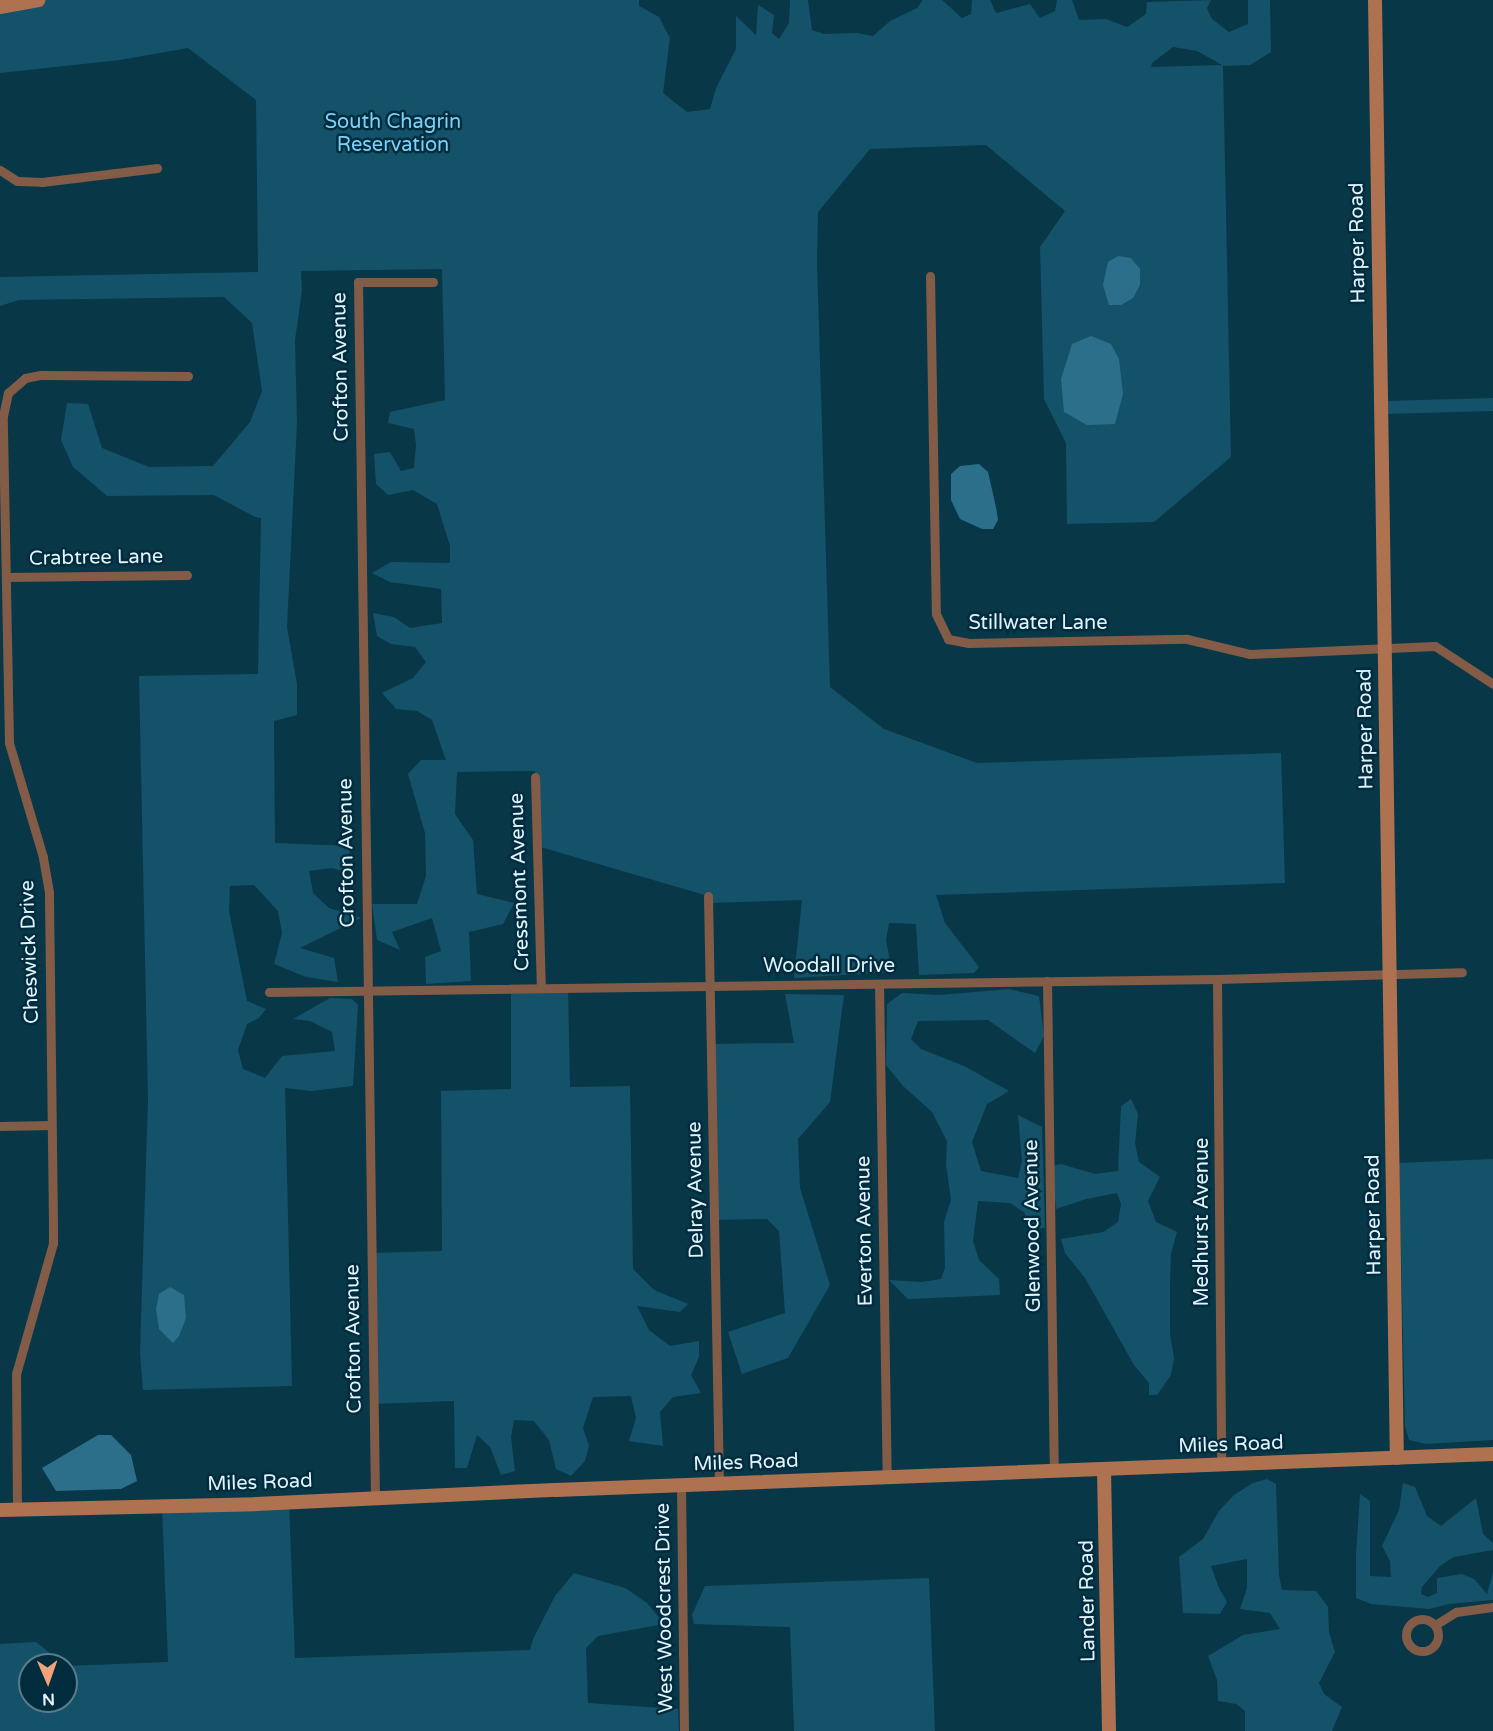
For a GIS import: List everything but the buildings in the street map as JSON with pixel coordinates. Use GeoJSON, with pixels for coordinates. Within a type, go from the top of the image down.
{"type":"FeatureCollection","features":[{"type":"Feature","properties":{"kind":"street"},"geometry":{"type":"LineString","coordinates":[[0,7],[38,0]]}},
{"type":"Feature","properties":{"kind":"street","name":"Harper Road"},"geometry":{"type":"LineString","coordinates":[[1375,0],[1397,1458]]}},
{"type":"Feature","properties":{"kind":"street"},"geometry":{"type":"LineString","coordinates":[[0,170],[16,181],[42,182],[157,168]]}},
{"type":"Feature","properties":{"kind":"street","name":"Stillwater Lane"},"geometry":{"type":"LineString","coordinates":[[930,276],[936,614],[948,639],[969,643],[1187,639],[1250,654],[1384,649]]}},
{"type":"Feature","properties":{"kind":"street","name":"Crofton Avenue"},"geometry":{"type":"LineString","coordinates":[[375,1497],[366,991],[358,282],[433,282]]}},
{"type":"Feature","properties":{"kind":"street","name":"Cheswick Drive"},"geometry":{"type":"LineString","coordinates":[[17,1510],[16,1374],[53,1243],[49,892],[43,856],[15,771],[9,743],[3,416],[8,393],[25,378],[41,375],[188,376]]}},
{"type":"Feature","properties":{"kind":"street","name":"Crabtree Lane"},"geometry":{"type":"LineString","coordinates":[[6,577],[187,575]]}},
{"type":"Feature","properties":{"kind":"street"},"geometry":{"type":"LineString","coordinates":[[1384,649],[1435,645],[1493,684]]}},
{"type":"Feature","properties":{"kind":"street","name":"Cressmont Avenue"},"geometry":{"type":"LineString","coordinates":[[535,777],[541,987]]}},
{"type":"Feature","properties":{"kind":"street","name":"Delray Avenue"},"geometry":{"type":"LineString","coordinates":[[708,896],[719,1484]]}},
{"type":"Feature","properties":{"kind":"street","name":"Woodall Drive"},"geometry":{"type":"LineString","coordinates":[[269,992],[1217,979],[1462,972]]}},
{"type":"Feature","properties":{"kind":"street","name":"Medhurst Avenue"},"geometry":{"type":"LineString","coordinates":[[1217,979],[1221,1464]]}},
{"type":"Feature","properties":{"kind":"street","name":"Glenwood Avenue"},"geometry":{"type":"LineString","coordinates":[[1047,981],[1054,1471]]}},
{"type":"Feature","properties":{"kind":"street","name":"Everton Avenue"},"geometry":{"type":"LineString","coordinates":[[879,984],[887,1477]]}},
{"type":"Feature","properties":{"kind":"street"},"geometry":{"type":"LineString","coordinates":[[0,1126],[51,1125]]}},
{"type":"Feature","properties":{"kind":"street","name":"Miles Road"},"geometry":{"type":"LineString","coordinates":[[0,1510],[256,1504],[375,1497],[1493,1454]]}},
{"type":"Feature","properties":{"kind":"street","name":"Lander Road"},"geometry":{"type":"LineString","coordinates":[[1104,1470],[1109,1731]]}},
{"type":"Feature","properties":{"kind":"street","name":"West Woodcrest Drive"},"geometry":{"type":"LineString","coordinates":[[681,1485],[684,1731]]}},
{"type":"Feature","properties":{"kind":"street"},"geometry":{"type":"LineString","coordinates":[[1435,1625],[1456,1612],[1493,1607]]}},
{"type":"Feature","properties":{"kind":"green space","name":"South Chagrin Reservation"},"geometry":{"type":"Polygon","coordinates":[[[0,0],[639,0],[639,6],[659,17],[670,38],[663,93],[687,112],[710,109],[716,88],[736,49],[736,16],[756,35],[758,5],[774,15],[772,33],[779,39],[789,23],[790,0],[808,0],[812,30],[824,34],[856,33],[873,36],[890,21],[917,8],[923,0],[942,0],[962,18],[971,14],[972,0],[990,0],[996,13],[1030,4],[1040,18],[1055,11],[1057,0],[1072,0],[1079,20],[1106,19],[1127,27],[1146,14],[1147,2],[1211,0],[1207,8],[1212,19],[1229,32],[1248,24],[1248,0],[1270,0],[1271,52],[1250,65],[1223,66],[1231,457],[1154,522],[1067,524],[1066,443],[1044,399],[1040,247],[1065,211],[986,145],[870,149],[818,212],[817,264],[830,687],[884,729],[977,763],[1281,753],[1285,883],[936,895],[945,923],[979,967],[974,973],[919,975],[916,924],[889,923],[886,940],[892,972],[794,978],[802,900],[708,903],[708,896],[537,846],[535,771],[457,772],[455,814],[473,840],[477,894],[514,903],[503,924],[469,932],[471,981],[426,984],[425,957],[441,951],[432,918],[392,932],[400,950],[377,940],[372,904],[417,904],[426,876],[425,833],[408,774],[421,760],[446,760],[432,720],[417,711],[396,709],[382,693],[413,678],[426,662],[415,647],[391,644],[377,636],[373,613],[394,617],[410,628],[442,623],[441,589],[390,582],[372,573],[391,562],[450,563],[450,546],[437,504],[413,490],[388,495],[376,484],[374,454],[390,452],[401,471],[414,468],[416,445],[414,429],[388,423],[390,412],[445,400],[442,269],[301,271],[302,291],[295,340],[297,423],[287,627],[297,684],[297,715],[274,721],[275,843],[351,846],[345,872],[332,868],[309,871],[313,893],[329,908],[361,918],[300,948],[334,958],[338,982],[306,977],[274,964],[282,933],[278,911],[254,885],[230,886],[229,911],[247,1001],[266,1009],[259,1018],[247,1024],[238,1050],[243,1069],[265,1078],[282,1056],[335,1051],[332,1032],[310,1021],[293,1019],[330,998],[352,999],[358,1005],[353,1086],[311,1091],[285,1088],[292,1386],[143,1390],[140,1353],[148,1099],[139,676],[258,674],[261,518],[214,495],[107,496],[73,467],[61,440],[67,403],[88,404],[102,448],[149,467],[213,466],[250,422],[262,391],[252,323],[224,297],[19,300],[0,306],[0,277],[258,272],[256,100],[188,48],[120,60],[0,73],[0,0]],[[1173,47],[1152,63],[1151,67],[1222,65],[1197,51],[1173,47]]]}},
{"type":"Feature","properties":{"kind":"green space"},"geometry":{"type":"Polygon","coordinates":[[[1493,398],[1493,411],[1384,414],[1383,401],[1493,398]]]}},
{"type":"Feature","properties":{"kind":"green space"},"geometry":{"type":"Polygon","coordinates":[[[568,987],[570,1087],[630,1086],[633,1269],[654,1290],[688,1304],[680,1312],[637,1306],[649,1330],[670,1346],[699,1341],[699,1357],[691,1375],[701,1393],[673,1397],[660,1412],[663,1446],[629,1441],[636,1418],[631,1396],[593,1397],[583,1428],[589,1446],[585,1461],[571,1476],[556,1469],[549,1440],[534,1421],[514,1420],[511,1437],[515,1471],[501,1475],[490,1447],[477,1435],[467,1468],[455,1468],[454,1401],[373,1404],[371,1253],[442,1251],[441,1091],[511,1089],[511,988],[568,987]]]}},
{"type":"Feature","properties":{"kind":"green space"},"geometry":{"type":"Polygon","coordinates":[[[1009,989],[1039,996],[1044,1036],[1035,1053],[988,1020],[918,1021],[911,1039],[921,1049],[964,1066],[1009,1091],[987,1104],[972,1142],[981,1171],[1018,1178],[1022,1161],[1018,1115],[1042,1127],[1045,1228],[1029,1229],[1025,1213],[1010,1203],[978,1201],[973,1241],[979,1260],[999,1279],[1000,1295],[908,1299],[889,1280],[921,1282],[941,1279],[945,1268],[944,1222],[951,1200],[946,1164],[947,1141],[932,1112],[903,1086],[886,1065],[887,1004],[902,993],[939,995],[1009,989]]]}},
{"type":"Feature","properties":{"kind":"green space"},"geometry":{"type":"Polygon","coordinates":[[[785,994],[844,995],[830,1102],[798,1139],[800,1188],[830,1285],[788,1358],[742,1374],[728,1332],[785,1313],[779,1231],[767,1219],[715,1220],[712,1044],[794,1043],[785,994]]]}},
{"type":"Feature","properties":{"kind":"green space"},"geometry":{"type":"Polygon","coordinates":[[[1131,1099],[1138,1114],[1135,1143],[1139,1162],[1160,1177],[1148,1201],[1156,1222],[1177,1232],[1171,1254],[1170,1284],[1170,1334],[1174,1358],[1171,1375],[1157,1395],[1149,1395],[1149,1383],[1134,1365],[1085,1278],[1065,1253],[1061,1239],[1103,1232],[1118,1222],[1121,1204],[1117,1193],[1086,1199],[1056,1209],[1052,1166],[1061,1164],[1095,1174],[1118,1171],[1121,1106],[1131,1099]]]}},
{"type":"Feature","properties":{"kind":"green space"},"geometry":{"type":"Polygon","coordinates":[[[1493,1159],[1493,1440],[1426,1444],[1409,1440],[1405,1426],[1399,1163],[1493,1159]]]}},
{"type":"Feature","properties":{"kind":"green space"},"geometry":{"type":"Polygon","coordinates":[[[1267,1479],[1276,1484],[1279,1575],[1282,1590],[1316,1591],[1328,1607],[1329,1632],[1335,1652],[1319,1683],[1324,1694],[1342,1707],[1332,1731],[1245,1731],[1245,1711],[1236,1704],[1218,1701],[1217,1680],[1208,1656],[1243,1635],[1280,1629],[1270,1613],[1240,1609],[1247,1588],[1247,1559],[1211,1566],[1227,1602],[1220,1614],[1183,1613],[1179,1557],[1203,1539],[1219,1511],[1234,1495],[1253,1483],[1267,1479]]]}},
{"type":"Feature","properties":{"kind":"green space"},"geometry":{"type":"Polygon","coordinates":[[[1403,1483],[1415,1487],[1427,1516],[1441,1526],[1476,1498],[1483,1534],[1493,1543],[1493,1550],[1454,1557],[1440,1566],[1422,1587],[1421,1594],[1428,1597],[1437,1593],[1437,1578],[1462,1574],[1474,1579],[1487,1594],[1493,1572],[1493,1600],[1449,1604],[1429,1609],[1371,1604],[1356,1598],[1360,1494],[1370,1501],[1370,1576],[1391,1577],[1390,1561],[1382,1546],[1399,1510],[1403,1483]]]}},
{"type":"Feature","properties":{"kind":"green space"},"geometry":{"type":"Polygon","coordinates":[[[289,1502],[295,1658],[530,1650],[533,1639],[555,1596],[574,1573],[625,1588],[647,1603],[664,1624],[598,1636],[586,1648],[588,1703],[678,1709],[679,1731],[0,1731],[0,1644],[36,1642],[50,1653],[18,1653],[18,1713],[78,1713],[78,1666],[168,1662],[162,1505],[289,1502]]]}},
{"type":"Feature","properties":{"kind":"green space"},"geometry":{"type":"Polygon","coordinates":[[[929,1578],[935,1731],[794,1731],[790,1627],[694,1624],[692,1615],[705,1586],[929,1578]]]}},
{"type":"Feature","properties":{"kind":"shaded area"},"geometry":{"type":"Polygon","coordinates":[[[1118,256],[1131,258],[1140,269],[1140,285],[1133,298],[1121,305],[1109,305],[1103,285],[1108,262],[1118,256]]]}},
{"type":"Feature","properties":{"kind":"shaded area"},"geometry":{"type":"Polygon","coordinates":[[[1091,336],[1111,344],[1119,359],[1123,394],[1115,424],[1087,425],[1064,412],[1061,379],[1072,344],[1091,336]]]}},
{"type":"Feature","properties":{"kind":"shaded area"},"geometry":{"type":"Polygon","coordinates":[[[979,464],[988,472],[996,507],[998,520],[993,529],[982,529],[960,519],[951,500],[951,474],[960,466],[979,464]]]}},
{"type":"Feature","properties":{"kind":"shaded area"},"geometry":{"type":"Polygon","coordinates":[[[170,1287],[184,1295],[186,1318],[179,1336],[173,1343],[159,1329],[156,1309],[159,1294],[170,1287]]]}},
{"type":"Feature","properties":{"kind":"shaded area"},"geometry":{"type":"Polygon","coordinates":[[[98,1435],[111,1435],[131,1455],[137,1481],[121,1489],[56,1491],[42,1468],[98,1435]]]}}]}
